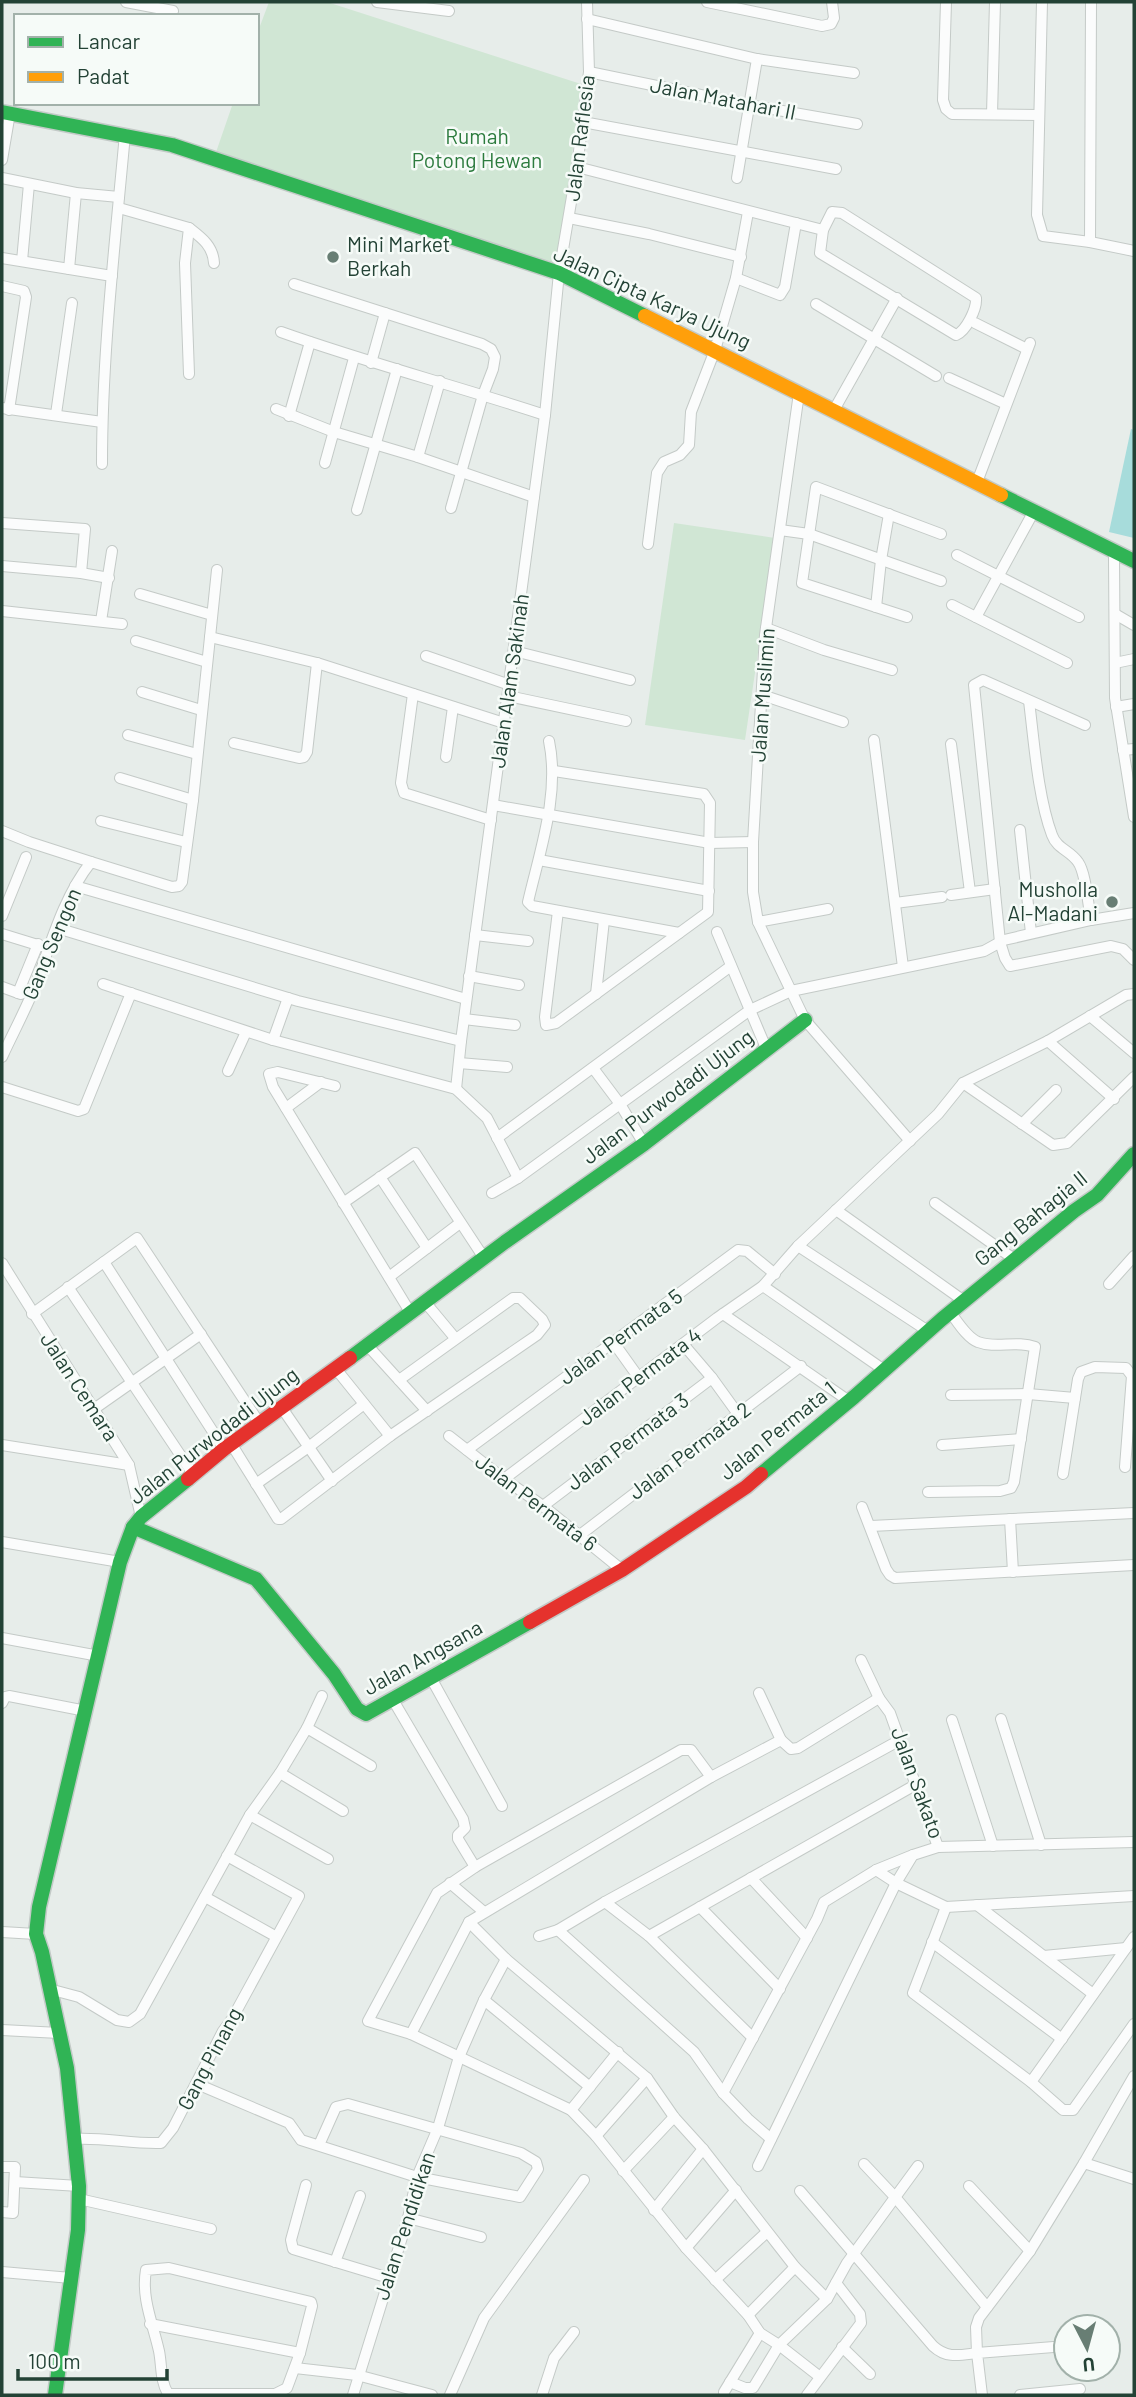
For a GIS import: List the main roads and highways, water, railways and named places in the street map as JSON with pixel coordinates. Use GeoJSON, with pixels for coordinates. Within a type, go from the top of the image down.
{"type":"FeatureCollection","features":[{"type":"Feature","properties":{"kind":"water"},"geometry":{"type":"Polygon","coordinates":[[[1131,429],[1134,430],[1134,538],[1109,532],[1131,429]]]}},
{"type":"Feature","properties":{"kind":"place","name":"Mini Market Berkah"},"geometry":{"type":"Point","coordinates":[333,257]}},
{"type":"Feature","properties":{"kind":"place","name":"Musholla Al-Madani"},"geometry":{"type":"Point","coordinates":[1112,902]}},
{"type":"Feature","properties":{"kind":"park label","name":"Rumah Potong Hewan"},"geometry":{"type":"Point","coordinates":[477,149]}}]}
